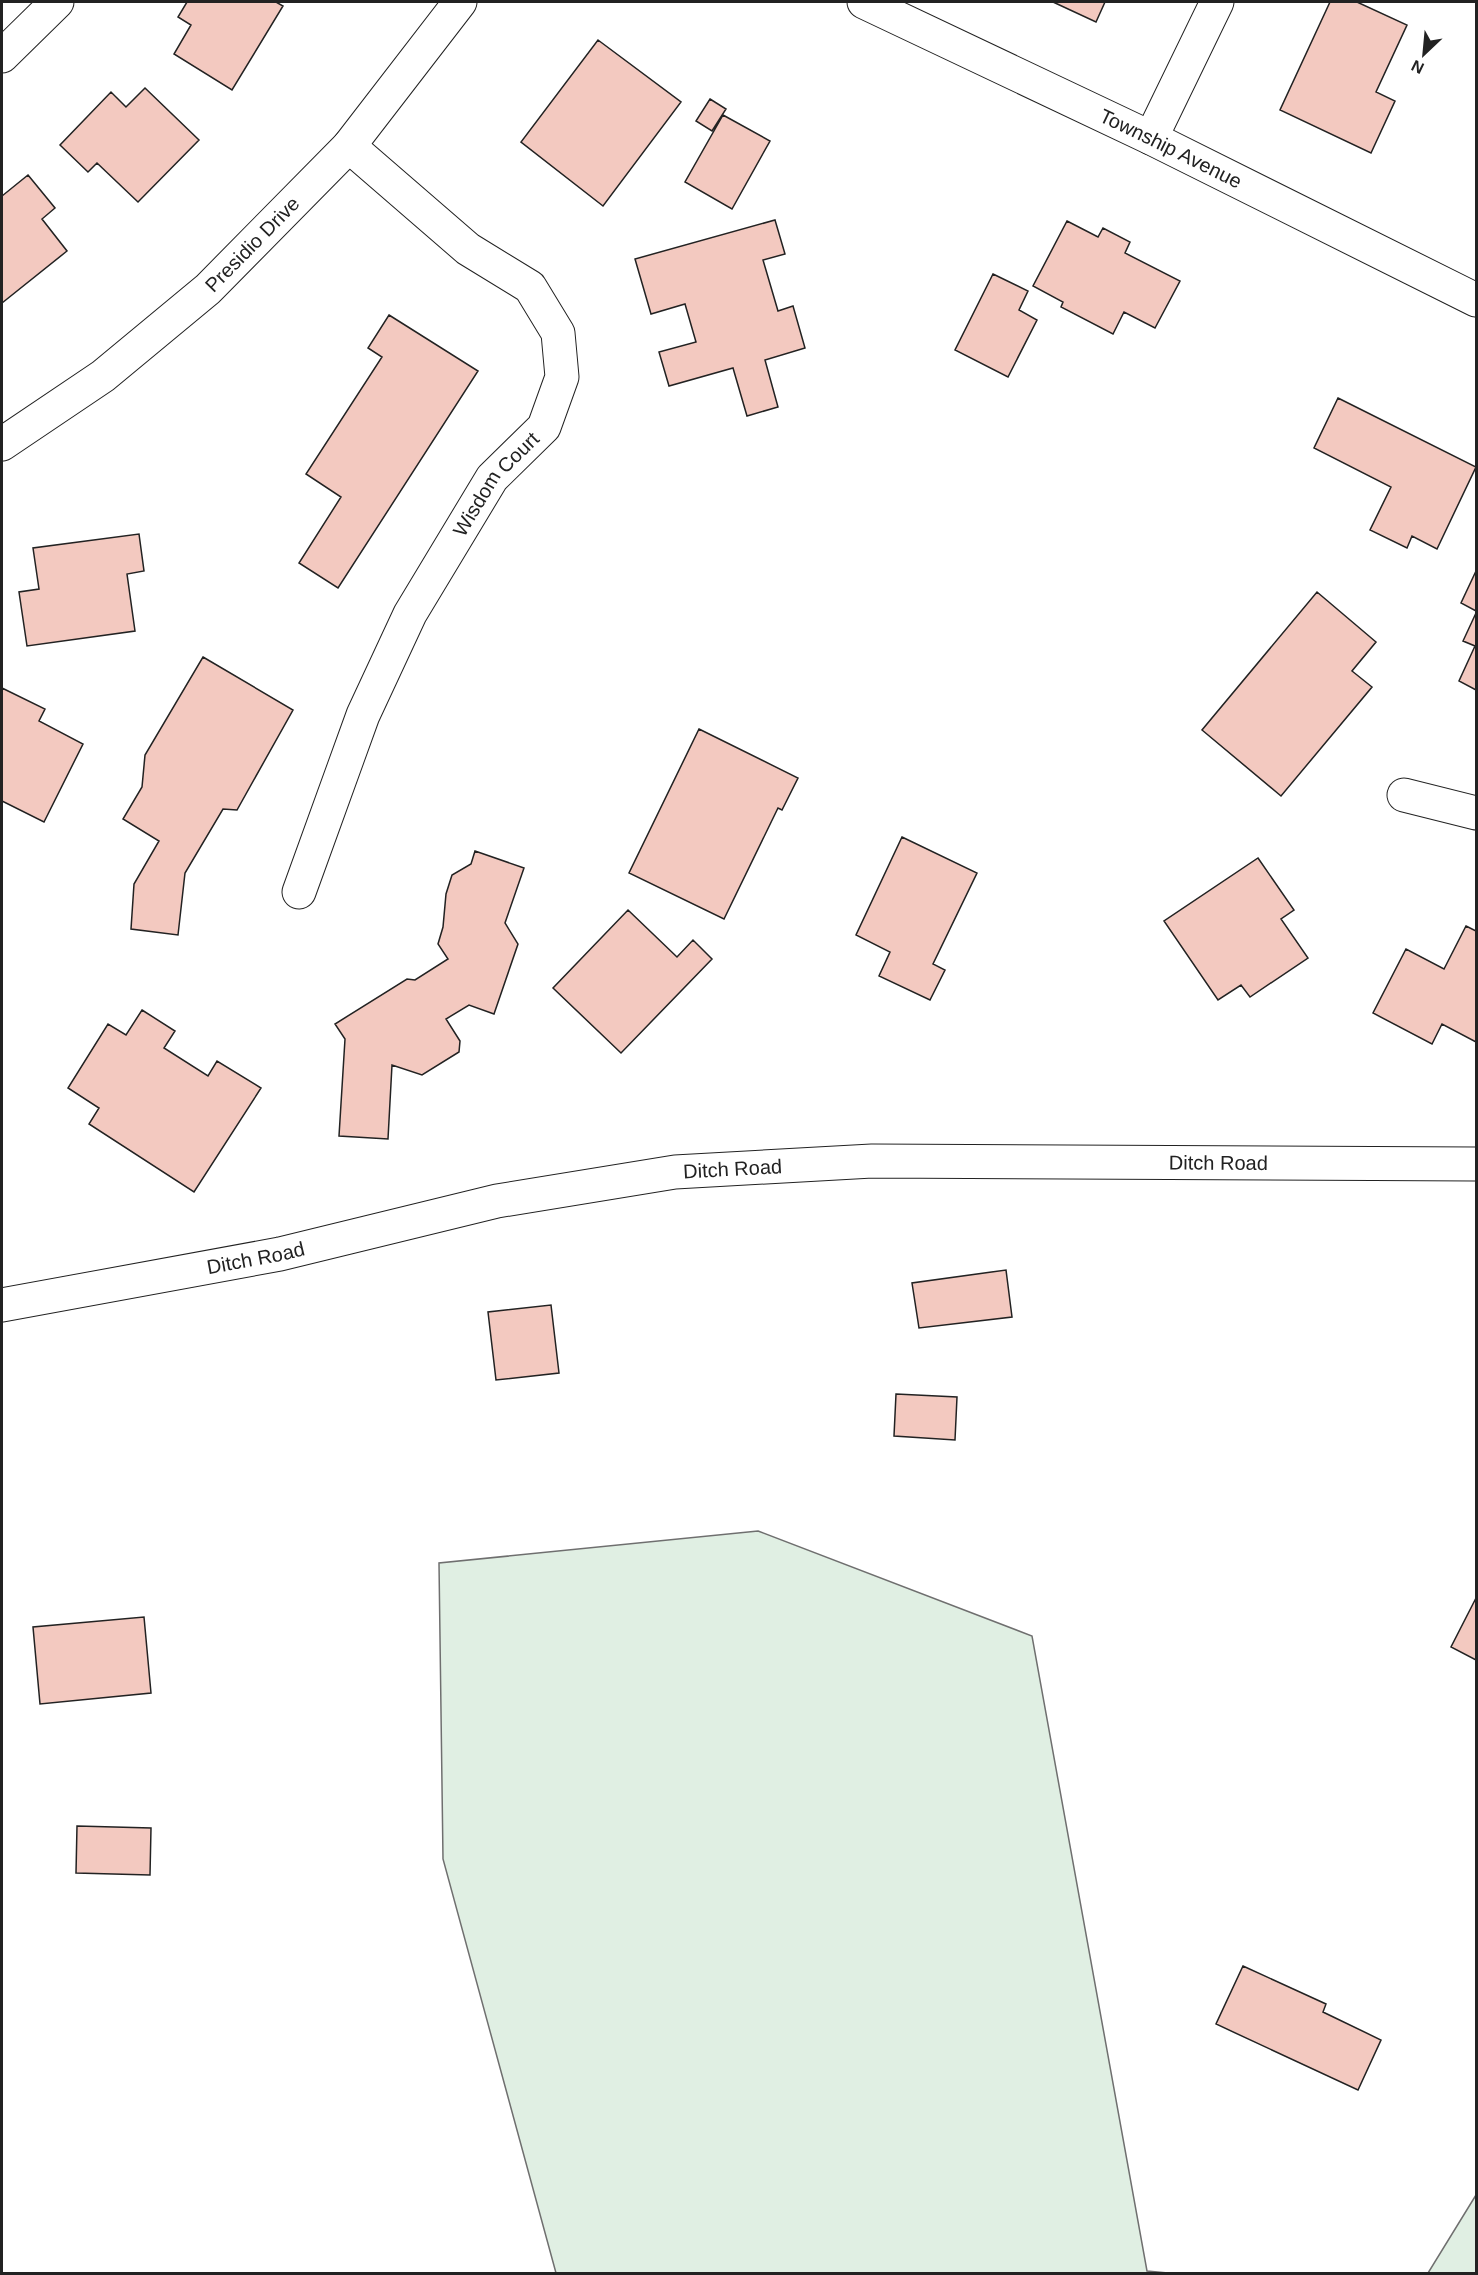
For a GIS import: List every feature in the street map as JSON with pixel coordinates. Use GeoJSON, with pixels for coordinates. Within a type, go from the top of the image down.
{"type":"FeatureCollection","features":[{"type":"Feature","properties":{"kind":"street"},"geometry":{"type":"LineString","coordinates":[[2,56],[57,2]]}},
{"type":"Feature","properties":{"kind":"street","name":"Presidio Drive"},"geometry":{"type":"LineString","coordinates":[[2,444],[103,376],[208,289],[349,146],[460,2]]}},
{"type":"Feature","properties":{"kind":"street","name":"Township Avenue"},"geometry":{"type":"LineString","coordinates":[[864,2],[1151,138],[1476,300]]}},
{"type":"Feature","properties":{"kind":"street"},"geometry":{"type":"LineString","coordinates":[[1151,138],[1217,2]]}},
{"type":"Feature","properties":{"kind":"street","name":"Wisdom Court"},"geometry":{"type":"LineString","coordinates":[[299,892],[363,715],[410,614],[492,478],[544,427],[562,376],[558,333],[530,287],[468,249],[349,146]]}},
{"type":"Feature","properties":{"kind":"street"},"geometry":{"type":"LineString","coordinates":[[1404,795],[1476,813]]}},
{"type":"Feature","properties":{"kind":"street","name":"Ditch Road"},"geometry":{"type":"LineString","coordinates":[[2,1305],[280,1254],[496,1201],[675,1172],[872,1161],[1476,1164]]}},
{"type":"Feature","properties":{"kind":"green space"},"geometry":{"type":"Polygon","coordinates":[[[758,1531],[1032,1636],[1147,2271],[1168,2273],[556,2273],[443,1859],[439,1563],[758,1531]]]}},
{"type":"Feature","properties":{"kind":"green space"},"geometry":{"type":"Polygon","coordinates":[[[1476,2195],[1476,2273],[1428,2273],[1476,2195]]]}},
{"type":"Feature","properties":{"kind":"building"},"geometry":{"type":"Polygon","coordinates":[[[187,2],[276,2],[283,6],[232,90],[174,54],[191,25],[178,17],[187,2]]]}},
{"type":"Feature","properties":{"kind":"building"},"geometry":{"type":"Polygon","coordinates":[[[1053,2],[1105,2],[1096,22],[1053,2]]]}},
{"type":"Feature","properties":{"kind":"building"},"geometry":{"type":"Polygon","coordinates":[[[1330,2],[1357,2],[1407,25],[1376,92],[1395,101],[1371,153],[1280,110],[1330,2]]]}},
{"type":"Feature","properties":{"kind":"building"},"geometry":{"type":"Polygon","coordinates":[[[598,40],[681,102],[603,206],[521,142],[598,40]]]}},
{"type":"Feature","properties":{"kind":"building"},"geometry":{"type":"Polygon","coordinates":[[[145,88],[199,140],[138,202],[97,163],[88,172],[60,145],[111,92],[126,107],[145,88]]]}},
{"type":"Feature","properties":{"kind":"building"},"geometry":{"type":"Polygon","coordinates":[[[710,99],[726,109],[712,131],[696,121],[710,99]]]}},
{"type":"Feature","properties":{"kind":"building"},"geometry":{"type":"Polygon","coordinates":[[[723,115],[770,141],[732,209],[685,182],[723,115]]]}},
{"type":"Feature","properties":{"kind":"building"},"geometry":{"type":"Polygon","coordinates":[[[28,175],[55,208],[42,219],[67,251],[2,303],[2,196],[28,175]]]}},
{"type":"Feature","properties":{"kind":"building"},"geometry":{"type":"Polygon","coordinates":[[[775,220],[785,254],[763,260],[778,311],[793,306],[805,348],[765,360],[778,407],[747,416],[733,368],[669,386],[659,352],[696,342],[685,304],[651,314],[635,259],[775,220]]]}},
{"type":"Feature","properties":{"kind":"building"},"geometry":{"type":"Polygon","coordinates":[[[1067,221],[1098,237],[1103,228],[1130,242],[1125,253],[1180,281],[1155,328],[1124,312],[1113,334],[1061,307],[1063,302],[1033,286],[1067,221]]]}},
{"type":"Feature","properties":{"kind":"building"},"geometry":{"type":"Polygon","coordinates":[[[993,274],[1028,291],[1019,310],[1037,320],[1008,377],[955,350],[993,274]]]}},
{"type":"Feature","properties":{"kind":"building"},"geometry":{"type":"Polygon","coordinates":[[[389,315],[478,371],[338,588],[299,563],[341,497],[306,474],[382,357],[368,348],[389,315]]]}},
{"type":"Feature","properties":{"kind":"building"},"geometry":{"type":"Polygon","coordinates":[[[1338,398],[1476,467],[1437,549],[1412,536],[1407,548],[1370,530],[1391,487],[1314,448],[1338,398]]]}},
{"type":"Feature","properties":{"kind":"building"},"geometry":{"type":"Polygon","coordinates":[[[139,534],[144,571],[127,574],[135,631],[27,646],[19,592],[39,589],[33,548],[139,534]]]}},
{"type":"Feature","properties":{"kind":"building"},"geometry":{"type":"Polygon","coordinates":[[[1476,571],[1476,611],[1461,603],[1476,571]]]}},
{"type":"Feature","properties":{"kind":"building"},"geometry":{"type":"Polygon","coordinates":[[[1317,592],[1376,642],[1352,671],[1372,687],[1281,796],[1202,730],[1317,592]]]}},
{"type":"Feature","properties":{"kind":"building"},"geometry":{"type":"Polygon","coordinates":[[[1476,613],[1476,690],[1459,681],[1475,646],[1463,641],[1476,613]]]}},
{"type":"Feature","properties":{"kind":"building"},"geometry":{"type":"Polygon","coordinates":[[[203,657],[293,710],[237,810],[223,809],[185,873],[178,935],[131,929],[134,884],[159,841],[123,819],[142,787],[145,755],[203,657]]]}},
{"type":"Feature","properties":{"kind":"building"},"geometry":{"type":"Polygon","coordinates":[[[2,688],[45,709],[39,721],[83,744],[44,822],[2,801],[2,688]]]}},
{"type":"Feature","properties":{"kind":"building"},"geometry":{"type":"Polygon","coordinates":[[[699,729],[798,778],[782,810],[778,808],[724,919],[629,873],[699,729]]]}},
{"type":"Feature","properties":{"kind":"building"},"geometry":{"type":"Polygon","coordinates":[[[902,837],[977,873],[933,964],[945,970],[930,1000],[879,976],[890,952],[856,935],[902,837]]]}},
{"type":"Feature","properties":{"kind":"building"},"geometry":{"type":"Polygon","coordinates":[[[475,851],[524,868],[505,923],[518,944],[494,1014],[469,1005],[446,1019],[460,1041],[459,1052],[422,1075],[392,1065],[388,1139],[339,1136],[345,1039],[335,1024],[407,979],[415,980],[448,959],[438,944],[443,927],[446,894],[452,875],[471,864],[475,851]]]}},
{"type":"Feature","properties":{"kind":"building"},"geometry":{"type":"Polygon","coordinates":[[[1258,858],[1294,910],[1281,919],[1308,958],[1250,997],[1241,985],[1218,1000],[1164,921],[1258,858]]]}},
{"type":"Feature","properties":{"kind":"building"},"geometry":{"type":"Polygon","coordinates":[[[628,910],[677,957],[693,940],[712,959],[621,1053],[553,988],[628,910]]]}},
{"type":"Feature","properties":{"kind":"building"},"geometry":{"type":"Polygon","coordinates":[[[1466,926],[1476,931],[1476,1042],[1442,1024],[1432,1044],[1373,1013],[1406,949],[1444,969],[1466,926]]]}},
{"type":"Feature","properties":{"kind":"building"},"geometry":{"type":"Polygon","coordinates":[[[142,1010],[175,1031],[164,1048],[208,1076],[217,1061],[261,1088],[194,1192],[89,1124],[99,1108],[68,1088],[108,1024],[126,1035],[142,1010]]]}},
{"type":"Feature","properties":{"kind":"building"},"geometry":{"type":"Polygon","coordinates":[[[1006,1270],[1012,1317],[919,1328],[912,1283],[1006,1270]]]}},
{"type":"Feature","properties":{"kind":"building"},"geometry":{"type":"Polygon","coordinates":[[[551,1305],[559,1373],[496,1380],[488,1312],[551,1305]]]}},
{"type":"Feature","properties":{"kind":"building"},"geometry":{"type":"Polygon","coordinates":[[[896,1394],[957,1397],[955,1440],[894,1436],[896,1394]]]}},
{"type":"Feature","properties":{"kind":"building"},"geometry":{"type":"Polygon","coordinates":[[[1476,1598],[1476,1660],[1451,1647],[1476,1598]]]}},
{"type":"Feature","properties":{"kind":"building"},"geometry":{"type":"Polygon","coordinates":[[[144,1617],[151,1693],[40,1704],[33,1627],[144,1617]]]}},
{"type":"Feature","properties":{"kind":"building"},"geometry":{"type":"Polygon","coordinates":[[[77,1826],[151,1828],[150,1875],[76,1873],[77,1826]]]}},
{"type":"Feature","properties":{"kind":"building"},"geometry":{"type":"Polygon","coordinates":[[[1243,1966],[1326,2004],[1323,2012],[1381,2040],[1358,2090],[1216,2024],[1243,1966]]]}}]}
